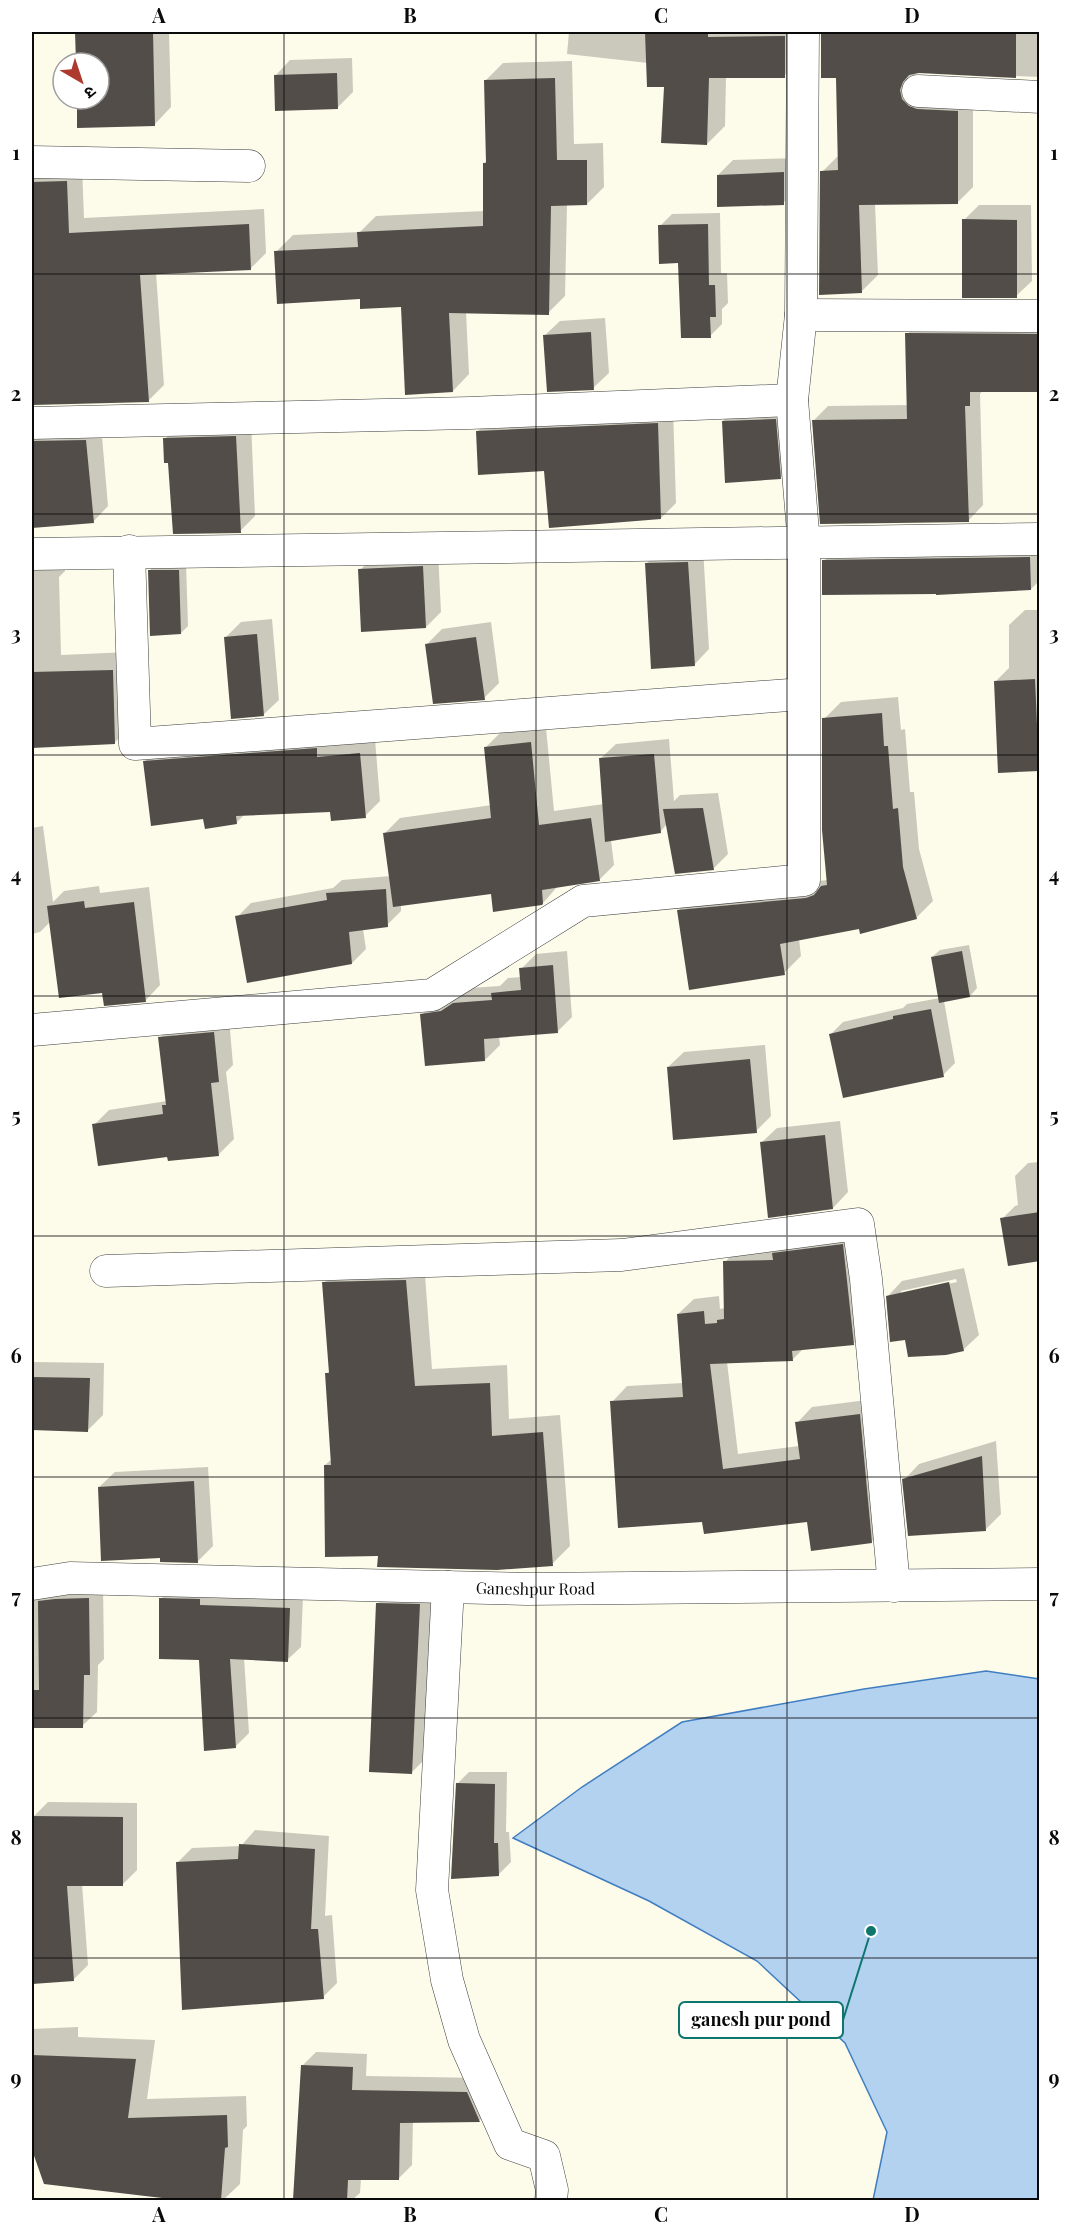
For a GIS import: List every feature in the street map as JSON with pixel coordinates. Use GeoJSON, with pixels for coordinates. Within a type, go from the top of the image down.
{"type":"FeatureCollection","features":[{"type":"Feature","properties":{"kind":"street"},"geometry":{"type":"LineString","coordinates":[[32,1030],[432,995],[583,901],[804,880],[804,544],[792,400],[801,315],[803,32]]}},
{"type":"Feature","properties":{"kind":"street"},"geometry":{"type":"LineString","coordinates":[[918,91],[1040,97]]}},
{"type":"Feature","properties":{"kind":"street"},"geometry":{"type":"LineString","coordinates":[[32,162],[249,166]]}},
{"type":"Feature","properties":{"kind":"street"},"geometry":{"type":"LineString","coordinates":[[801,315],[1040,316]]}},
{"type":"Feature","properties":{"kind":"street"},"geometry":{"type":"LineString","coordinates":[[32,423],[470,413],[792,400]]}},
{"type":"Feature","properties":{"kind":"street"},"geometry":{"type":"LineString","coordinates":[[32,554],[1040,539]]}},
{"type":"Feature","properties":{"kind":"street"},"geometry":{"type":"LineString","coordinates":[[129,551],[135,744],[803,694]]}},
{"type":"Feature","properties":{"kind":"street"},"geometry":{"type":"LineString","coordinates":[[106,1271],[622,1255],[858,1224],[866,1280],[894,1586]]}},
{"type":"Feature","properties":{"kind":"street","name":"Ganeshpur Road"},"geometry":{"type":"LineString","coordinates":[[32,1584],[70,1578],[526,1589],[1040,1584]]}},
{"type":"Feature","properties":{"kind":"street"},"geometry":{"type":"LineString","coordinates":[[448,1587],[432,1890],[447,1980],[464,2040],[510,2144],[544,2156],[552,2190],[551,2200]]}},
{"type":"Feature","properties":{"kind":"water"},"geometry":{"type":"Polygon","coordinates":[[[986,1671],[1039,1679],[1039,2200],[873,2200],[887,2132],[845,2043],[757,1961],[649,1901],[513,1838],[582,1787],[682,1722],[864,1689],[986,1671]]]}},
{"type":"Feature","properties":{"kind":"building"},"geometry":{"type":"Polygon","coordinates":[[[75,32],[153,32],[155,126],[77,128],[77,111],[111,111],[111,51],[76,51],[75,32]]]}},
{"type":"Feature","properties":{"kind":"building"},"geometry":{"type":"Polygon","coordinates":[[[645,32],[708,32],[708,37],[785,36],[785,78],[709,78],[707,145],[661,143],[664,87],[647,87],[645,32]]]}},
{"type":"Feature","properties":{"kind":"building"},"geometry":{"type":"Polygon","coordinates":[[[821,32],[1016,32],[1016,78],[919,73],[909,75],[903,82],[900,90],[902,99],[909,106],[917,109],[958,111],[958,204],[859,205],[862,293],[819,295],[820,171],[838,170],[836,78],[821,78],[821,32]]]}},
{"type":"Feature","properties":{"kind":"building"},"geometry":{"type":"Polygon","coordinates":[[[337,73],[338,109],[275,111],[274,75],[337,73]]]}},
{"type":"Feature","properties":{"kind":"building"},"geometry":{"type":"Polygon","coordinates":[[[555,78],[557,160],[587,160],[587,205],[551,206],[549,315],[449,313],[453,392],[405,395],[401,307],[360,309],[360,299],[277,304],[274,251],[358,247],[357,232],[483,226],[483,163],[486,163],[484,80],[555,78]]]}},
{"type":"Feature","properties":{"kind":"building"},"geometry":{"type":"Polygon","coordinates":[[[784,172],[784,205],[717,207],[717,175],[784,172]]]}},
{"type":"Feature","properties":{"kind":"building"},"geometry":{"type":"Polygon","coordinates":[[[67,181],[69,233],[249,224],[251,270],[140,275],[149,402],[32,405],[32,182],[67,181]]]}},
{"type":"Feature","properties":{"kind":"building"},"geometry":{"type":"Polygon","coordinates":[[[962,219],[1017,220],[1017,298],[962,298],[962,219]]]}},
{"type":"Feature","properties":{"kind":"building"},"geometry":{"type":"Polygon","coordinates":[[[708,224],[709,285],[715,285],[716,317],[710,317],[711,338],[681,338],[678,263],[659,264],[658,225],[708,224]]]}},
{"type":"Feature","properties":{"kind":"building"},"geometry":{"type":"Polygon","coordinates":[[[591,332],[594,390],[547,392],[543,335],[591,332]]]}},
{"type":"Feature","properties":{"kind":"building"},"geometry":{"type":"Polygon","coordinates":[[[905,333],[1040,334],[1040,392],[970,392],[970,406],[965,406],[969,522],[820,524],[812,420],[907,419],[905,333]]]}},
{"type":"Feature","properties":{"kind":"building"},"geometry":{"type":"Polygon","coordinates":[[[776,419],[781,479],[725,483],[722,421],[776,419]]]}},
{"type":"Feature","properties":{"kind":"building"},"geometry":{"type":"Polygon","coordinates":[[[658,423],[661,519],[549,528],[544,471],[478,475],[476,431],[658,423]]]}},
{"type":"Feature","properties":{"kind":"building"},"geometry":{"type":"Polygon","coordinates":[[[236,436],[241,533],[173,534],[168,463],[164,463],[163,438],[236,436]]]}},
{"type":"Feature","properties":{"kind":"building"},"geometry":{"type":"Polygon","coordinates":[[[86,440],[94,523],[32,528],[32,441],[86,440]]]}},
{"type":"Feature","properties":{"kind":"building"},"geometry":{"type":"Polygon","coordinates":[[[1030,557],[1031,590],[936,595],[822,595],[822,560],[1030,557]]]}},
{"type":"Feature","properties":{"kind":"building"},"geometry":{"type":"Polygon","coordinates":[[[688,562],[695,666],[651,669],[645,563],[688,562]]]}},
{"type":"Feature","properties":{"kind":"building"},"geometry":{"type":"Polygon","coordinates":[[[423,566],[426,628],[361,632],[358,569],[423,566]]]}},
{"type":"Feature","properties":{"kind":"building"},"geometry":{"type":"Polygon","coordinates":[[[148,570],[179,570],[181,634],[150,636],[148,570]]]}},
{"type":"Feature","properties":{"kind":"building"},"geometry":{"type":"Polygon","coordinates":[[[257,634],[264,716],[231,719],[224,637],[257,634]]]}},
{"type":"Feature","properties":{"kind":"building"},"geometry":{"type":"Polygon","coordinates":[[[476,637],[485,700],[433,704],[425,644],[476,637]]]}},
{"type":"Feature","properties":{"kind":"building"},"geometry":{"type":"Polygon","coordinates":[[[113,670],[115,744],[32,748],[32,672],[113,670]]]}},
{"type":"Feature","properties":{"kind":"building"},"geometry":{"type":"Polygon","coordinates":[[[1035,679],[1039,771],[998,773],[994,681],[1035,679]]]}},
{"type":"Feature","properties":{"kind":"building"},"geometry":{"type":"Polygon","coordinates":[[[882,713],[884,746],[888,746],[893,809],[898,808],[903,867],[917,919],[860,934],[859,929],[780,944],[785,975],[689,990],[677,910],[806,898],[814,895],[821,886],[827,885],[822,830],[822,718],[882,713]]]}},
{"type":"Feature","properties":{"kind":"building"},"geometry":{"type":"Polygon","coordinates":[[[531,742],[539,825],[591,818],[600,881],[542,890],[542,905],[493,912],[491,894],[393,907],[383,833],[491,818],[484,747],[531,742]]]}},
{"type":"Feature","properties":{"kind":"building"},"geometry":{"type":"Polygon","coordinates":[[[317,748],[317,757],[360,753],[366,818],[331,821],[330,812],[236,816],[237,824],[205,829],[203,819],[151,826],[143,761],[317,748]]]}},
{"type":"Feature","properties":{"kind":"building"},"geometry":{"type":"Polygon","coordinates":[[[654,754],[661,833],[605,842],[599,758],[654,754]]]}},
{"type":"Feature","properties":{"kind":"building"},"geometry":{"type":"Polygon","coordinates":[[[703,808],[714,870],[675,874],[663,809],[703,808]]]}},
{"type":"Feature","properties":{"kind":"building"},"geometry":{"type":"Polygon","coordinates":[[[386,889],[388,927],[349,932],[352,964],[247,983],[235,916],[327,900],[326,893],[386,889]]]}},
{"type":"Feature","properties":{"kind":"building"},"geometry":{"type":"Polygon","coordinates":[[[84,901],[85,908],[134,902],[146,1002],[104,1006],[102,993],[59,998],[47,906],[84,901]]]}},
{"type":"Feature","properties":{"kind":"building"},"geometry":{"type":"Polygon","coordinates":[[[962,951],[970,997],[939,1003],[931,957],[962,951]]]}},
{"type":"Feature","properties":{"kind":"building"},"geometry":{"type":"Polygon","coordinates":[[[553,965],[558,1033],[484,1039],[485,1061],[425,1066],[420,1014],[441,1011],[453,1003],[492,1000],[491,993],[521,990],[519,968],[553,965]]]}},
{"type":"Feature","properties":{"kind":"building"},"geometry":{"type":"Polygon","coordinates":[[[931,1009],[944,1077],[843,1098],[829,1034],[893,1019],[893,1016],[931,1009]]]}},
{"type":"Feature","properties":{"kind":"building"},"geometry":{"type":"Polygon","coordinates":[[[214,1032],[219,1082],[211,1083],[219,1156],[168,1161],[167,1157],[98,1166],[92,1124],[163,1114],[162,1105],[166,1105],[158,1037],[214,1032]]]}},
{"type":"Feature","properties":{"kind":"building"},"geometry":{"type":"Polygon","coordinates":[[[750,1059],[757,1133],[673,1140],[667,1067],[750,1059]]]}},
{"type":"Feature","properties":{"kind":"building"},"geometry":{"type":"Polygon","coordinates":[[[825,1135],[833,1209],[768,1218],[760,1142],[825,1135]]]}},
{"type":"Feature","properties":{"kind":"building"},"geometry":{"type":"Polygon","coordinates":[[[1040,1212],[1040,1261],[1008,1266],[1000,1218],[1040,1212]]]}},
{"type":"Feature","properties":{"kind":"building"},"geometry":{"type":"Polygon","coordinates":[[[843,1244],[854,1345],[792,1351],[793,1361],[710,1364],[723,1469],[800,1459],[795,1422],[860,1414],[872,1543],[811,1551],[807,1522],[704,1534],[702,1522],[618,1528],[610,1401],[683,1397],[677,1314],[704,1311],[705,1324],[717,1323],[717,1320],[724,1319],[723,1261],[773,1260],[772,1253],[843,1244]]]}},
{"type":"Feature","properties":{"kind":"building"},"geometry":{"type":"Polygon","coordinates":[[[406,1280],[415,1386],[490,1383],[492,1436],[543,1432],[553,1566],[497,1570],[377,1567],[378,1556],[325,1557],[324,1465],[331,1465],[325,1373],[329,1373],[322,1282],[406,1280]]]}},
{"type":"Feature","properties":{"kind":"building"},"geometry":{"type":"Polygon","coordinates":[[[949,1282],[964,1351],[946,1355],[908,1357],[905,1340],[890,1342],[886,1296],[949,1282]]]}},
{"type":"Feature","properties":{"kind":"building"},"geometry":{"type":"Polygon","coordinates":[[[32,1377],[90,1378],[88,1432],[32,1430],[32,1377]]]}},
{"type":"Feature","properties":{"kind":"building"},"geometry":{"type":"Polygon","coordinates":[[[982,1456],[986,1531],[908,1536],[902,1479],[982,1456]]]}},
{"type":"Feature","properties":{"kind":"building"},"geometry":{"type":"Polygon","coordinates":[[[194,1481],[198,1563],[160,1562],[160,1558],[101,1561],[98,1487],[194,1481]]]}},
{"type":"Feature","properties":{"kind":"building"},"geometry":{"type":"Polygon","coordinates":[[[89,1598],[90,1675],[84,1675],[83,1728],[32,1728],[32,1690],[39,1690],[38,1601],[89,1598]]]}},
{"type":"Feature","properties":{"kind":"building"},"geometry":{"type":"Polygon","coordinates":[[[159,1598],[200,1599],[200,1605],[290,1608],[288,1662],[230,1659],[236,1748],[204,1751],[199,1660],[159,1659],[159,1598]]]}},
{"type":"Feature","properties":{"kind":"building"},"geometry":{"type":"Polygon","coordinates":[[[376,1603],[420,1604],[412,1774],[369,1772],[376,1603]]]}},
{"type":"Feature","properties":{"kind":"building"},"geometry":{"type":"Polygon","coordinates":[[[456,1783],[495,1784],[494,1843],[498,1843],[499,1876],[451,1879],[456,1783]]]}},
{"type":"Feature","properties":{"kind":"building"},"geometry":{"type":"Polygon","coordinates":[[[32,1816],[123,1817],[123,1886],[67,1886],[74,1981],[32,1984],[32,1816]]]}},
{"type":"Feature","properties":{"kind":"building"},"geometry":{"type":"Polygon","coordinates":[[[239,1844],[315,1849],[311,1929],[318,1929],[324,1999],[182,2010],[176,1862],[238,1859],[239,1844]]]}},
{"type":"Feature","properties":{"kind":"building"},"geometry":{"type":"Polygon","coordinates":[[[32,2055],[136,2059],[128,2118],[227,2115],[228,2147],[225,2148],[221,2200],[162,2200],[162,2198],[44,2184],[32,2150],[32,2055]]]}},
{"type":"Feature","properties":{"kind":"building"},"geometry":{"type":"Polygon","coordinates":[[[301,2065],[353,2067],[352,2090],[467,2092],[480,2122],[400,2123],[399,2180],[348,2180],[347,2200],[293,2200],[301,2065]]]}},
{"type":"Feature","properties":{"kind":"place","name":"ganesh pur pond"},"geometry":{"type":"Point","coordinates":[871,1931]}}]}
